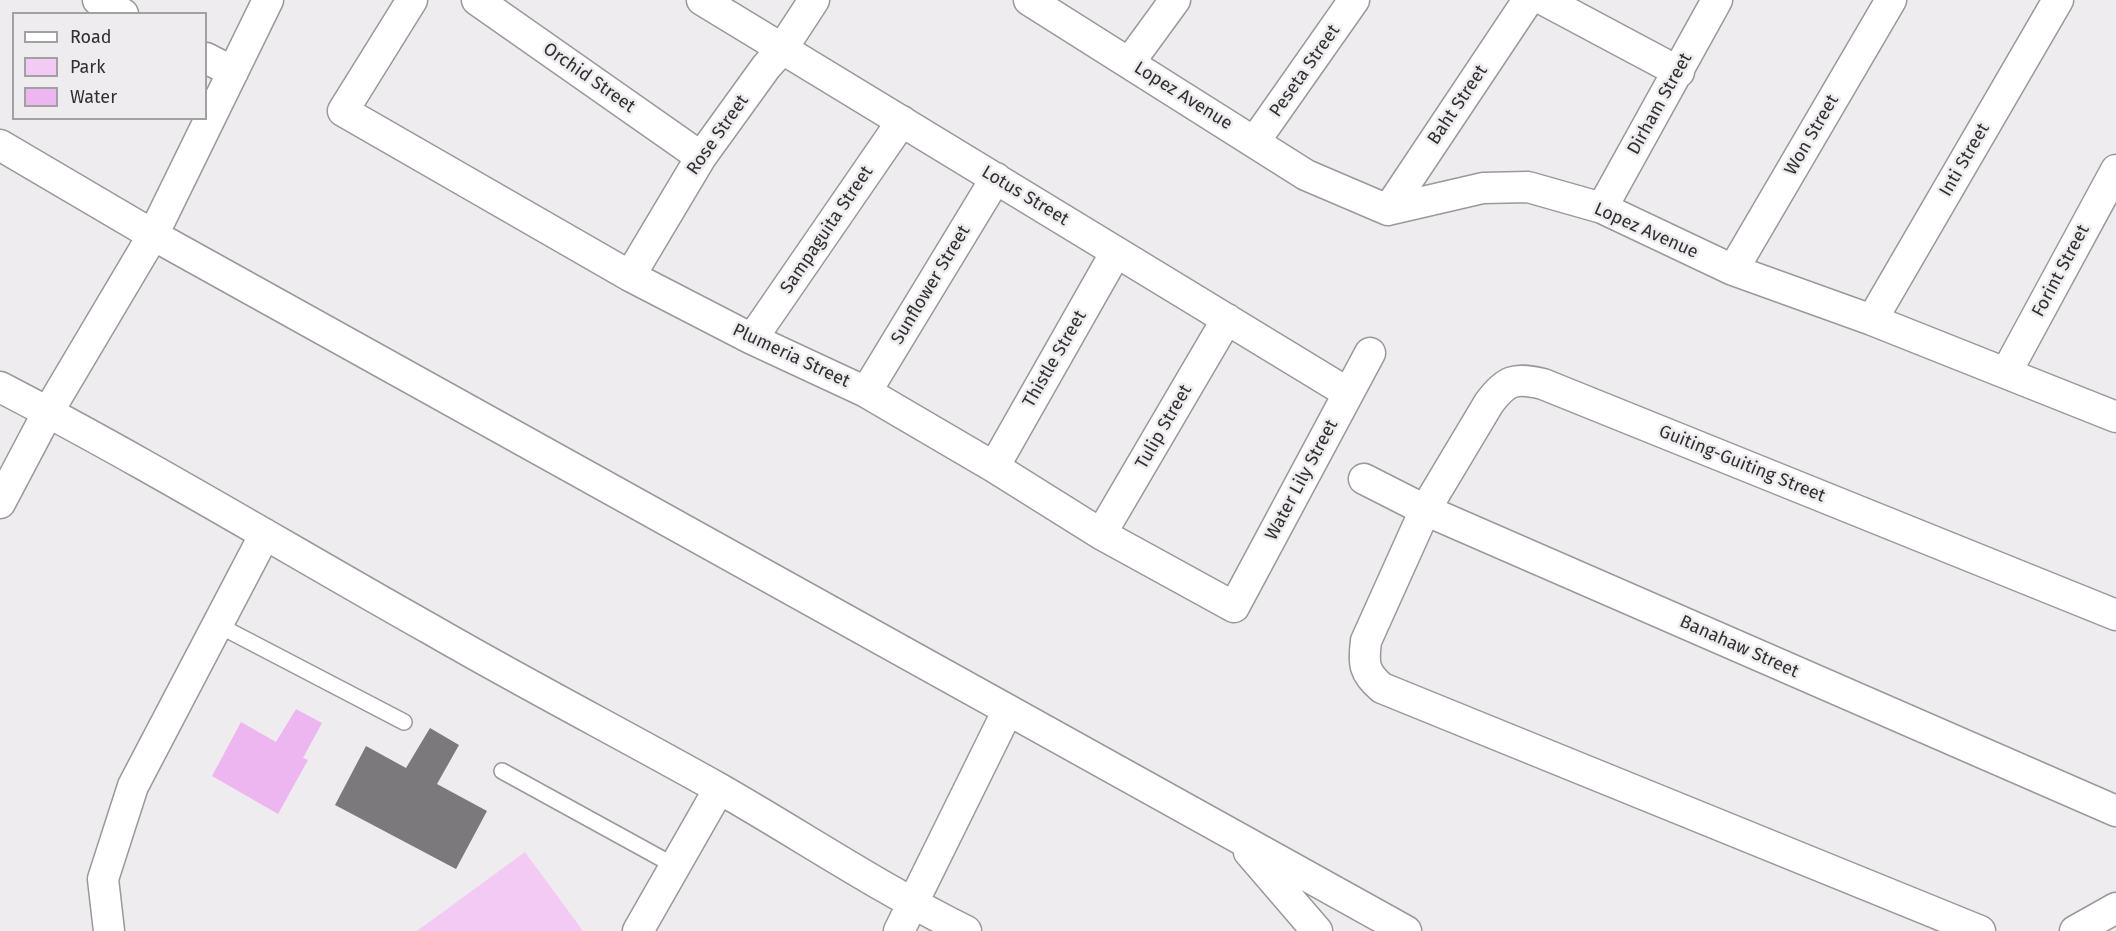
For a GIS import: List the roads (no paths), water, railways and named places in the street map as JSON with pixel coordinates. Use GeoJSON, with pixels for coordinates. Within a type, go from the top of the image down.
{"type":"FeatureCollection","features":[{"type":"Feature","properties":{"kind":"street"},"geometry":{"type":"LineString","coordinates":[[98,0],[119,12]]}},
{"type":"Feature","properties":{"kind":"street"},"geometry":{"type":"LineString","coordinates":[[0,503],[48,412],[153,235],[268,0]]}},
{"type":"Feature","properties":{"kind":"street","name":"Plumeria Street"},"geometry":{"type":"LineString","coordinates":[[412,0],[344,111],[630,276],[752,339],[866,392],[994,467],[1101,534],[1234,607]]}},
{"type":"Feature","properties":{"kind":"street","name":"Orchid Street"},"geometry":{"type":"LineString","coordinates":[[477,0],[701,157]]}},
{"type":"Feature","properties":{"kind":"street","name":"Lotus Street"},"geometry":{"type":"LineString","coordinates":[[702,0],[1348,393]]}},
{"type":"Feature","properties":{"kind":"street","name":"Rose Street"},"geometry":{"type":"LineString","coordinates":[[630,276],[701,157],[766,67],[782,49],[814,0]]}},
{"type":"Feature","properties":{"kind":"street","name":"Lopez Avenue"},"geometry":{"type":"LineString","coordinates":[[1029,0],[1306,175],[1388,210],[1483,188],[1528,187],[1602,208],[1733,270],[1872,320],[2116,417]]}},
{"type":"Feature","properties":{"kind":"street"},"geometry":{"type":"LineString","coordinates":[[1129,63],[1175,0]]}},
{"type":"Feature","properties":{"kind":"street","name":"Peseta Street"},"geometry":{"type":"LineString","coordinates":[[1255,141],[1354,0]]}},
{"type":"Feature","properties":{"kind":"street","name":"Baht Street"},"geometry":{"type":"LineString","coordinates":[[1388,210],[1528,0]]}},
{"type":"Feature","properties":{"kind":"street"},"geometry":{"type":"LineString","coordinates":[[1544,0],[1679,72]]}},
{"type":"Feature","properties":{"kind":"street","name":"Dirham Street"},"geometry":{"type":"LineString","coordinates":[[1602,208],[1717,0]]}},
{"type":"Feature","properties":{"kind":"street","name":"Won Street"},"geometry":{"type":"LineString","coordinates":[[1733,270],[1891,0]]}},
{"type":"Feature","properties":{"kind":"street","name":"Inti Street"},"geometry":{"type":"LineString","coordinates":[[1872,320],[2058,0]]}},
{"type":"Feature","properties":{"kind":"street"},"geometry":{"type":"LineString","coordinates":[[207,59],[232,72]]}},
{"type":"Feature","properties":{"kind":"street","name":"Sampaguita Street"},"geometry":{"type":"LineString","coordinates":[[752,339],[902,121]]}},
{"type":"Feature","properties":{"kind":"street"},"geometry":{"type":"LineString","coordinates":[[0,145],[153,235],[1406,931]]}},
{"type":"Feature","properties":{"kind":"street","name":"Forint Street"},"geometry":{"type":"LineString","coordinates":[[2006,373],[2116,170]]}},
{"type":"Feature","properties":{"kind":"street","name":"Sunflower Street"},"geometry":{"type":"LineString","coordinates":[[866,392],[996,178]]}},
{"type":"Feature","properties":{"kind":"street","name":"Thistle Street"},"geometry":{"type":"LineString","coordinates":[[994,467],[1116,252]]}},
{"type":"Feature","properties":{"kind":"street","name":"Tulip Street"},"geometry":{"type":"LineString","coordinates":[[1101,534],[1227,319]]}},
{"type":"Feature","properties":{"kind":"street","name":"Water Lily Street"},"geometry":{"type":"LineString","coordinates":[[1234,607],[1370,353]]}},
{"type":"Feature","properties":{"kind":"street","name":"Guiting-Guiting Street"},"geometry":{"type":"LineString","coordinates":[[1980,931],[1382,688],[1369,678],[1364,659],[1366,641],[1425,510],[1489,403],[1498,390],[1511,381],[1527,380],[1543,384],[2116,615]]}},
{"type":"Feature","properties":{"kind":"street"},"geometry":{"type":"LineString","coordinates":[[0,387],[719,789],[913,905],[966,931]]}},
{"type":"Feature","properties":{"kind":"street","name":"Banahaw Street"},"geometry":{"type":"LineString","coordinates":[[1364,479],[1425,510],[2116,811]]}},
{"type":"Feature","properties":{"kind":"street"},"geometry":{"type":"LineString","coordinates":[[109,931],[103,879],[134,786],[265,534]]}},
{"type":"Feature","properties":{"kind":"street"},"geometry":{"type":"LineString","coordinates":[[899,931],[1008,710]]}},
{"type":"Feature","properties":{"kind":"street"},"geometry":{"type":"LineString","coordinates":[[638,931],[719,789]]}},
{"type":"Feature","properties":{"kind":"street"},"geometry":{"type":"LineString","coordinates":[[1236,836],[1317,931]]}},
{"type":"Feature","properties":{"kind":"street"},"geometry":{"type":"LineString","coordinates":[[2075,931],[2116,908]]}},
{"type":"Feature","properties":{"kind":"lane"},"geometry":{"type":"LineString","coordinates":[[218,625],[404,722]]}},
{"type":"Feature","properties":{"kind":"lane"},"geometry":{"type":"LineString","coordinates":[[502,771],[675,866]]}},
{"type":"Feature","properties":{"kind":"water"},"geometry":{"type":"Polygon","coordinates":[[[296,709],[322,723],[303,758],[308,760],[278,814],[212,776],[241,722],[276,742],[296,709]]]}}]}
